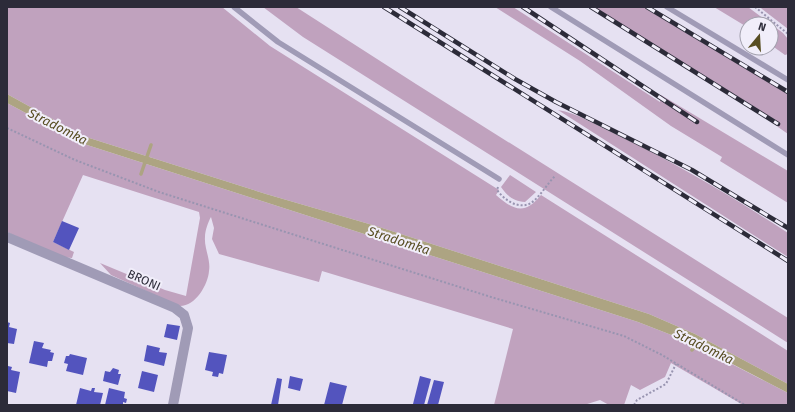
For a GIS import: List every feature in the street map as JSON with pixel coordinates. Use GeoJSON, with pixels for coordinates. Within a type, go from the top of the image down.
{"type":"FeatureCollection","features":[{"type":"Feature","properties":{"kind":"street","name":"BRONI"},"geometry":{"type":"LineString","coordinates":[[7,237],[175,308],[184,315],[188,328],[173,405]]}},
{"type":"Feature","properties":{"kind":"lane"},"geometry":{"type":"LineString","coordinates":[[234,7],[278,42],[499,180]]}},
{"type":"Feature","properties":{"kind":"lane"},"geometry":{"type":"LineString","coordinates":[[551,7],[788,155]]}},
{"type":"Feature","properties":{"kind":"lane"},"geometry":{"type":"LineString","coordinates":[[667,7],[788,80]]}},
{"type":"Feature","properties":{"kind":"path"},"geometry":{"type":"LineString","coordinates":[[755,7],[788,34]]}},
{"type":"Feature","properties":{"kind":"path"},"geometry":{"type":"LineString","coordinates":[[7,128],[76,160],[122,179],[314,241],[624,336],[676,364],[745,405]]}},
{"type":"Feature","properties":{"kind":"path"},"geometry":{"type":"LineString","coordinates":[[499,180],[497,190],[501,196],[514,203],[526,205],[532,202],[555,176]]}},
{"type":"Feature","properties":{"kind":"path"},"geometry":{"type":"LineString","coordinates":[[634,405],[638,400],[666,384],[676,364]]}},
{"type":"Feature","properties":{"kind":"shaded area"},"geometry":{"type":"Polygon","coordinates":[[[7,7],[222,7],[270,46],[499,190],[496,195],[508,205],[524,208],[530,206],[541,195],[788,351],[788,384],[695,334],[649,314],[376,226],[266,194],[83,136],[7,94],[7,7]]]}},
{"type":"Feature","properties":{"kind":"shaded area"},"geometry":{"type":"Polygon","coordinates":[[[263,7],[296,7],[788,318],[788,343],[303,37],[263,7]]]}},
{"type":"Feature","properties":{"kind":"shaded area"},"geometry":{"type":"Polygon","coordinates":[[[495,7],[513,7],[660,102],[661,95],[788,171],[788,203],[720,161],[722,157],[671,126],[580,61],[495,7]]]}},
{"type":"Feature","properties":{"kind":"shaded area"},"geometry":{"type":"Polygon","coordinates":[[[594,7],[643,7],[788,94],[788,134],[778,127],[780,123],[594,7]]]}},
{"type":"Feature","properties":{"kind":"shaded area"},"geometry":{"type":"Polygon","coordinates":[[[714,7],[748,7],[760,16],[739,16],[739,22],[714,7]]]}},
{"type":"Feature","properties":{"kind":"shaded area"},"geometry":{"type":"Polygon","coordinates":[[[760,7],[788,7],[788,29],[779,22],[779,16],[771,16],[760,7]]]}},
{"type":"Feature","properties":{"kind":"shaded area"},"geometry":{"type":"Polygon","coordinates":[[[779,30],[788,39],[788,54],[785,55],[779,51],[779,30]]]}},
{"type":"Feature","properties":{"kind":"shaded area"},"geometry":{"type":"Polygon","coordinates":[[[7,103],[84,144],[638,322],[692,343],[693,344],[690,348],[693,350],[697,346],[788,393],[788,405],[743,405],[671,363],[665,377],[640,390],[631,385],[624,405],[609,405],[600,400],[584,405],[494,405],[513,329],[322,271],[319,282],[219,254],[212,239],[214,228],[211,217],[205,235],[205,245],[209,267],[206,283],[200,294],[195,299],[190,303],[179,306],[111,275],[100,263],[165,290],[186,296],[200,218],[199,212],[83,175],[53,242],[74,252],[72,258],[60,257],[7,232],[7,103]]]}},
{"type":"Feature","properties":{"kind":"shaded area"},"geometry":{"type":"Polygon","coordinates":[[[558,110],[586,120],[658,156],[702,180],[767,219],[788,233],[788,257],[558,110]]]}},
{"type":"Feature","properties":{"kind":"shaded area"},"geometry":{"type":"Polygon","coordinates":[[[510,175],[536,192],[525,202],[512,198],[501,187],[510,175]]]}},
{"type":"Feature","properties":{"kind":"water"},"geometry":{"type":"Polygon","coordinates":[[[7,94],[83,136],[266,194],[376,226],[649,314],[695,334],[788,384],[788,393],[692,343],[638,322],[84,144],[7,103],[7,94]]]}},
{"type":"Feature","properties":{"kind":"building"},"geometry":{"type":"Polygon","coordinates":[[[62,221],[79,228],[69,250],[53,242],[62,221]]]}},
{"type":"Feature","properties":{"kind":"building"},"geometry":{"type":"Polygon","coordinates":[[[7,322],[10,323],[9,327],[17,329],[14,344],[7,343],[7,322]]]}},
{"type":"Feature","properties":{"kind":"building"},"geometry":{"type":"Polygon","coordinates":[[[167,324],[180,326],[177,340],[164,337],[167,324]]]}},
{"type":"Feature","properties":{"kind":"building"},"geometry":{"type":"Polygon","coordinates":[[[34,341],[44,343],[42,348],[51,350],[50,352],[54,353],[52,361],[48,361],[47,367],[29,363],[34,341]]]}},
{"type":"Feature","properties":{"kind":"building"},"geometry":{"type":"Polygon","coordinates":[[[147,345],[160,348],[159,352],[167,353],[164,366],[144,361],[147,345]]]}},
{"type":"Feature","properties":{"kind":"building"},"geometry":{"type":"Polygon","coordinates":[[[209,352],[227,355],[223,374],[219,373],[218,377],[212,376],[213,372],[205,370],[209,352]]]}},
{"type":"Feature","properties":{"kind":"building"},"geometry":{"type":"Polygon","coordinates":[[[70,354],[87,358],[83,375],[66,371],[68,364],[64,363],[66,356],[69,356],[70,354]]]}},
{"type":"Feature","properties":{"kind":"building"},"geometry":{"type":"Polygon","coordinates":[[[8,366],[12,367],[11,370],[20,372],[16,393],[7,391],[8,366]]]}},
{"type":"Feature","properties":{"kind":"building"},"geometry":{"type":"Polygon","coordinates":[[[113,368],[119,370],[118,374],[121,374],[118,385],[103,381],[105,371],[110,372],[113,368]]]}},
{"type":"Feature","properties":{"kind":"building"},"geometry":{"type":"Polygon","coordinates":[[[142,371],[158,375],[154,392],[138,388],[142,371]]]}},
{"type":"Feature","properties":{"kind":"building"},"geometry":{"type":"Polygon","coordinates":[[[290,376],[303,379],[300,391],[288,388],[290,376]]]}},
{"type":"Feature","properties":{"kind":"building"},"geometry":{"type":"Polygon","coordinates":[[[420,376],[431,379],[424,405],[413,404],[420,376]]]}},
{"type":"Feature","properties":{"kind":"building"},"geometry":{"type":"Polygon","coordinates":[[[277,378],[282,379],[278,405],[271,405],[277,378]]]}},
{"type":"Feature","properties":{"kind":"building"},"geometry":{"type":"Polygon","coordinates":[[[434,380],[444,382],[438,405],[427,405],[434,380]]]}},
{"type":"Feature","properties":{"kind":"building"},"geometry":{"type":"Polygon","coordinates":[[[330,382],[347,386],[342,405],[324,405],[330,382]]]}},
{"type":"Feature","properties":{"kind":"building"},"geometry":{"type":"Polygon","coordinates":[[[80,388],[91,391],[92,388],[95,388],[94,392],[103,393],[100,405],[76,405],[80,388]]]}},
{"type":"Feature","properties":{"kind":"building"},"geometry":{"type":"Polygon","coordinates":[[[109,388],[125,392],[124,398],[127,399],[126,403],[123,402],[123,405],[105,405],[109,388]]]}},
{"type":"Feature","properties":{"kind":"waterway","name":"Stradomka"},"geometry":{"type":"LineString","coordinates":[[141,174],[151,145]]}},
{"type":"Feature","properties":{"kind":"waterway"},"geometry":{"type":"LineString","coordinates":[[692,350],[697,343]]}},
{"type":"Feature","properties":{"kind":"railway"},"geometry":{"type":"LineString","coordinates":[[384,7],[788,261]]}},
{"type":"Feature","properties":{"kind":"railway"},"geometry":{"type":"LineString","coordinates":[[400,7],[515,79],[556,102],[692,170],[788,228]]}},
{"type":"Feature","properties":{"kind":"railway"},"geometry":{"type":"LineString","coordinates":[[523,7],[697,122]]}},
{"type":"Feature","properties":{"kind":"railway"},"geometry":{"type":"LineString","coordinates":[[591,7],[778,124]]}},
{"type":"Feature","properties":{"kind":"railway"},"geometry":{"type":"LineString","coordinates":[[647,7],[788,92]]}}]}
